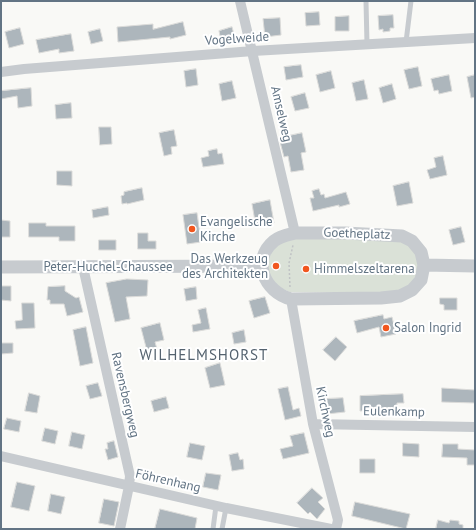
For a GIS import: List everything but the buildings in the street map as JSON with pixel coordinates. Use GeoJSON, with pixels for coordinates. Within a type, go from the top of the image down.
{"type":"FeatureCollection","features":[{"type":"Feature","properties":{"kind":"street","name":"Amselweg"},"geometry":{"type":"LineString","coordinates":[[240,1],[253,51],[294,233]]}},
{"type":"Feature","properties":{"kind":"street","name":"Vogelweide"},"geometry":{"type":"LineString","coordinates":[[1,72],[24,68],[253,51],[475,38]]}},
{"type":"Feature","properties":{"kind":"street","name":"Goetheplatz"},"geometry":{"type":"LineString","coordinates":[[262,266],[266,253],[274,241],[282,236],[294,233],[345,233],[402,236],[412,241],[421,252],[424,265]]}},
{"type":"Feature","properties":{"kind":"street"},"geometry":{"type":"LineString","coordinates":[[262,266],[268,285],[275,292],[283,296],[291,298],[381,298],[400,296],[412,290],[420,280],[424,265],[475,266]]}},
{"type":"Feature","properties":{"kind":"street","name":"Peter-Huchel-Chaussee"},"geometry":{"type":"LineString","coordinates":[[1,267],[262,266]]}},
{"type":"Feature","properties":{"kind":"street","name":"Ravensbergweg"},"geometry":{"type":"LineString","coordinates":[[84,267],[130,476],[130,486],[120,529]]}},
{"type":"Feature","properties":{"kind":"street","name":"Kirchweg"},"geometry":{"type":"LineString","coordinates":[[291,298],[313,424],[338,520],[336,529]]}},
{"type":"Feature","properties":{"kind":"street","name":"Eulenkamp"},"geometry":{"type":"LineString","coordinates":[[313,424],[475,426]]}},
{"type":"Feature","properties":{"kind":"street","name":"Föhrenhang"},"geometry":{"type":"LineString","coordinates":[[1,456],[221,507],[331,529]]}},
{"type":"Feature","properties":{"kind":"lane"},"geometry":{"type":"LineString","coordinates":[[366,1],[367,44]]}},
{"type":"Feature","properties":{"kind":"lane"},"geometry":{"type":"LineString","coordinates":[[406,42],[411,1]]}},
{"type":"Feature","properties":{"kind":"lane"},"geometry":{"type":"LineString","coordinates":[[213,529],[221,507]]}},
{"type":"Feature","properties":{"kind":"lane"},"geometry":{"type":"LineString","coordinates":[[221,507],[222,529]]}},
{"type":"Feature","properties":{"kind":"path"},"geometry":{"type":"LineString","coordinates":[[291,298],[289,263],[294,233]]}},
{"type":"Feature","properties":{"kind":"shaded area"},"geometry":{"type":"Polygon","coordinates":[[[287,239],[397,239],[408,244],[416,255],[418,261],[417,274],[411,285],[406,289],[394,293],[290,292],[278,287],[270,278],[267,262],[273,249],[287,239]]]}},
{"type":"Feature","properties":{"kind":"place","name":"Evangelische Kirche"},"geometry":{"type":"Point","coordinates":[192,229]}},
{"type":"Feature","properties":{"kind":"place","name":"Das Werkzeug des Architekten"},"geometry":{"type":"Point","coordinates":[276,266]}},
{"type":"Feature","properties":{"kind":"place","name":"Himmelszeltarena"},"geometry":{"type":"Point","coordinates":[306,269]}},
{"type":"Feature","properties":{"kind":"place","name":"Salon Ingrid"},"geometry":{"type":"Point","coordinates":[386,328]}},
{"type":"Feature","properties":{"kind":"district","name":"WILHELMSHORST"},"geometry":{"type":"Point","coordinates":[204,356]}}]}
